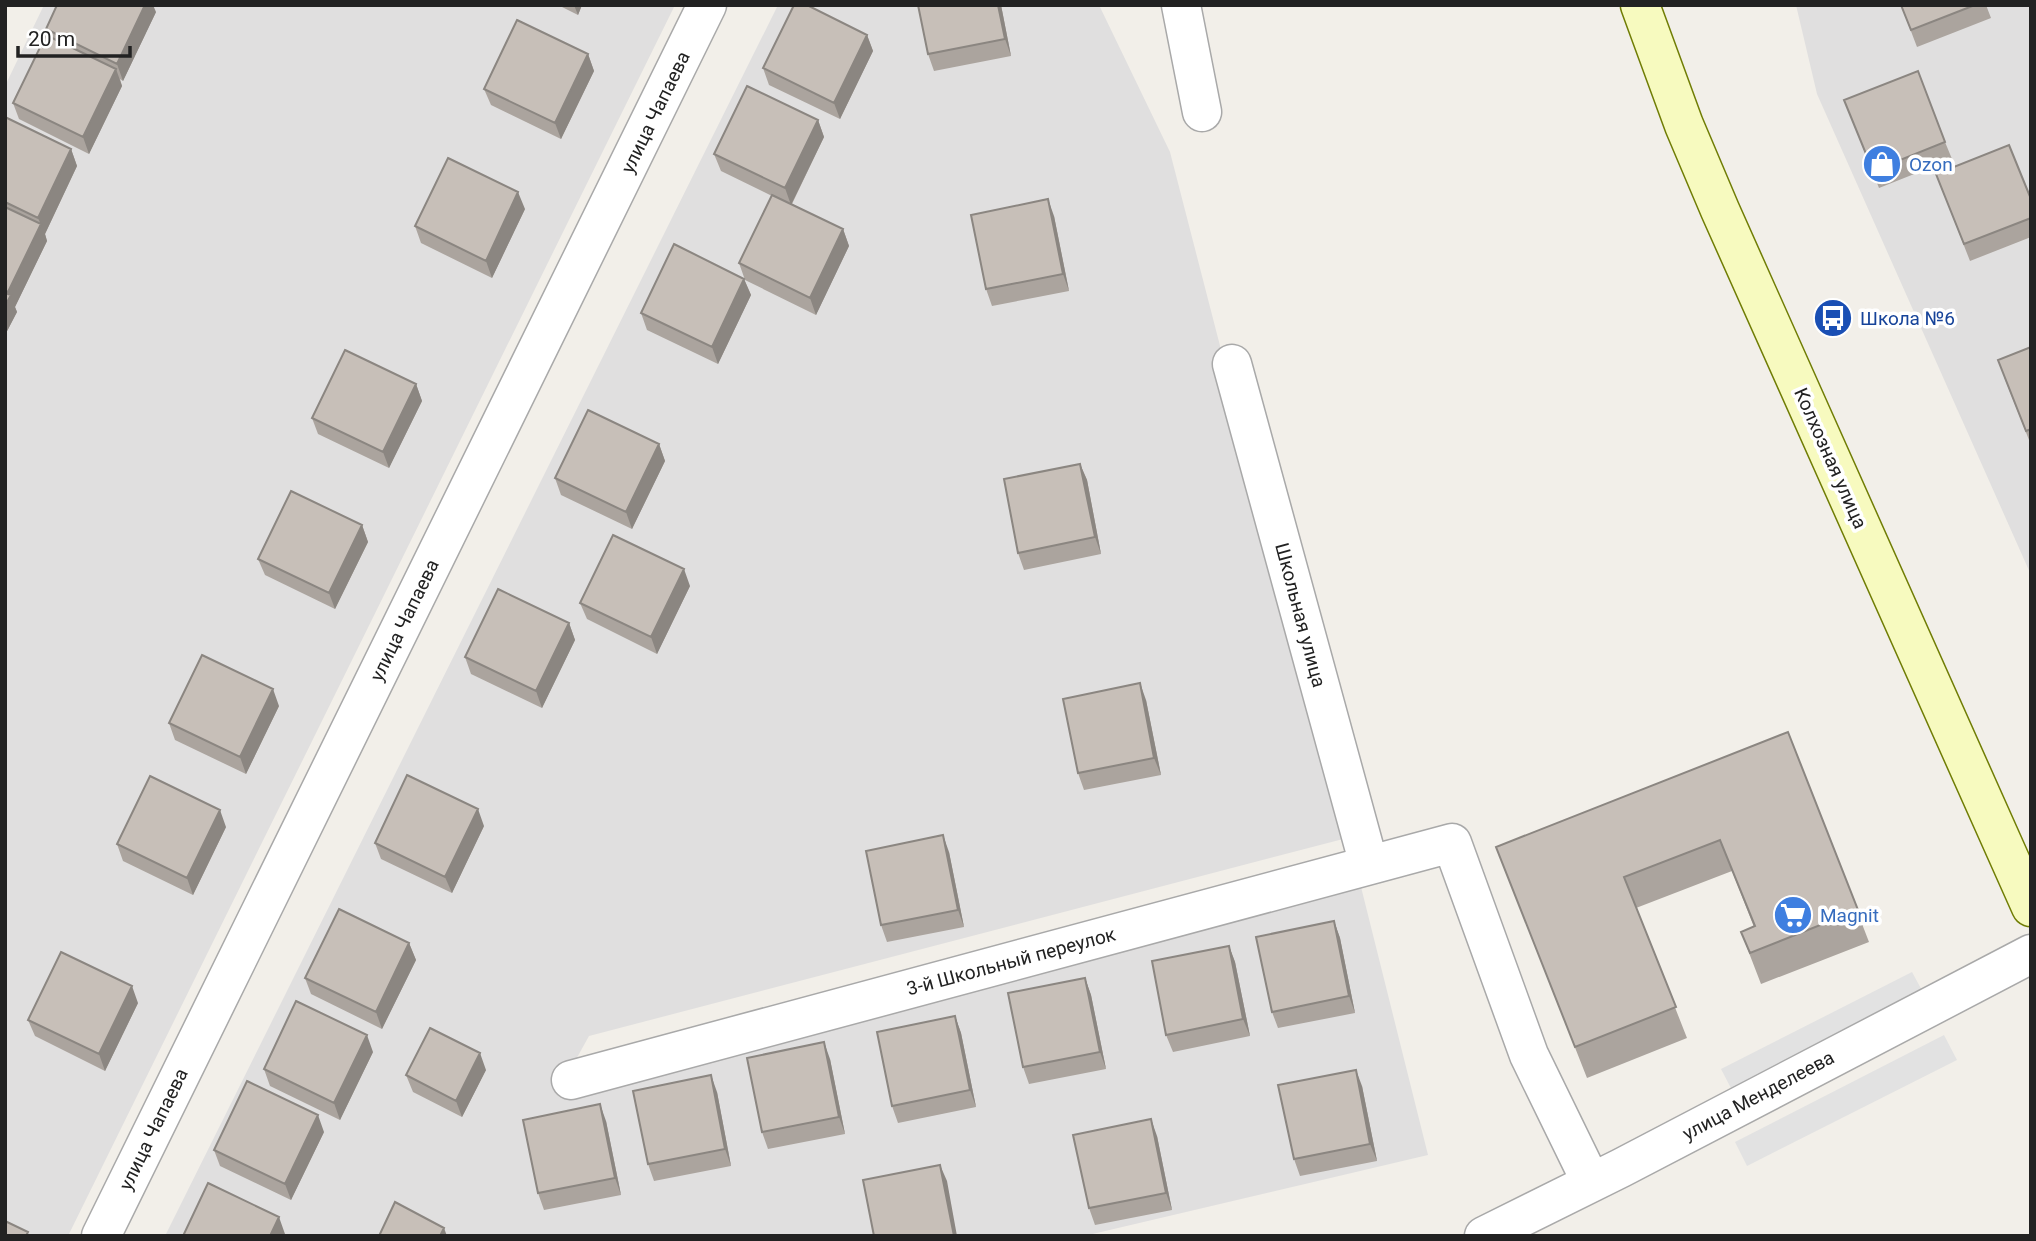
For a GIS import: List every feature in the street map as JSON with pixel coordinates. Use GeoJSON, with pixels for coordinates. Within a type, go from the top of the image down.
{"type":"FeatureCollection","features":[{"type":"Feature","properties":{"kind":"main road","name":"Колхозная улица"},"geometry":{"type":"LineString","coordinates":[[1640,5],[1684,125],[1720,210],[2031,907]]}},
{"type":"Feature","properties":{"kind":"street","name":"улица Чапаева"},"geometry":{"type":"LineString","coordinates":[[101,1236],[707,5]]}},
{"type":"Feature","properties":{"kind":"street"},"geometry":{"type":"LineString","coordinates":[[1181,5],[1202,112]]}},
{"type":"Feature","properties":{"kind":"street","name":"Школьная улица"},"geometry":{"type":"LineString","coordinates":[[1232,364],[1369,865]]}},
{"type":"Feature","properties":{"kind":"street","name":"3-й Школьный переулок"},"geometry":{"type":"LineString","coordinates":[[571,1080],[1452,843],[1529,1055],[1591,1182]]}},
{"type":"Feature","properties":{"kind":"street","name":"улица Менделеева"},"geometry":{"type":"LineString","coordinates":[[1484,1236],[2031,954]]}},
{"type":"Feature","properties":{"kind":"shaded area"},"geometry":{"type":"Polygon","coordinates":[[[44,5],[675,5],[68,1236],[5,1236],[5,86],[44,5]]]}},
{"type":"Feature","properties":{"kind":"shaded area"},"geometry":{"type":"Polygon","coordinates":[[[778,5],[1099,5],[1170,152],[1347,838],[589,1036],[559,1090],[1359,879],[1428,1155],[1084,1236],[165,1236],[778,5]]]}},
{"type":"Feature","properties":{"kind":"shaded area"},"geometry":{"type":"Polygon","coordinates":[[[1796,5],[2031,5],[2031,575],[1817,94],[1796,5]]]}},
{"type":"Feature","properties":{"kind":"shaded area"},"geometry":{"type":"Polygon","coordinates":[[[1912,972],[1925,996],[1734,1094],[1721,1069],[1912,972]]]}},
{"type":"Feature","properties":{"kind":"shaded area"},"geometry":{"type":"Polygon","coordinates":[[[1944,1035],[1957,1060],[1747,1166],[1735,1142],[1944,1035]]]}},
{"type":"Feature","properties":{"kind":"building"},"geometry":{"type":"Polygon","coordinates":[[[57,5],[145,5],[117,64],[46,29],[57,5]]]}},
{"type":"Feature","properties":{"kind":"building"},"geometry":{"type":"Polygon","coordinates":[[[794,5],[807,5],[867,35],[834,103],[763,68],[794,5]]]}},
{"type":"Feature","properties":{"kind":"building"},"geometry":{"type":"Polygon","coordinates":[[[918,5],[998,5],[1005,39],[928,54],[918,5]]]}},
{"type":"Feature","properties":{"kind":"building"},"geometry":{"type":"Polygon","coordinates":[[[1901,5],[1975,5],[1911,30],[1901,5]]]}},
{"type":"Feature","properties":{"kind":"building"},"geometry":{"type":"Polygon","coordinates":[[[517,20],[588,54],[555,123],[484,89],[517,20]]]}},
{"type":"Feature","properties":{"kind":"building"},"geometry":{"type":"Polygon","coordinates":[[[46,35],[116,69],[83,137],[13,103],[46,35]]]}},
{"type":"Feature","properties":{"kind":"building"},"geometry":{"type":"Polygon","coordinates":[[[1918,71],[1945,142],[1873,171],[1844,100],[1918,71]]]}},
{"type":"Feature","properties":{"kind":"building"},"geometry":{"type":"Polygon","coordinates":[[[747,86],[818,120],[785,188],[714,154],[747,86]]]}},
{"type":"Feature","properties":{"kind":"building"},"geometry":{"type":"Polygon","coordinates":[[[5,117],[71,149],[38,218],[5,202],[5,117]]]}},
{"type":"Feature","properties":{"kind":"building"},"geometry":{"type":"Polygon","coordinates":[[[2009,145],[2031,199],[2031,218],[1964,244],[1936,174],[2009,145]]]}},
{"type":"Feature","properties":{"kind":"building"},"geometry":{"type":"Polygon","coordinates":[[[448,158],[518,192],[486,261],[415,226],[448,158]]]}},
{"type":"Feature","properties":{"kind":"building"},"geometry":{"type":"Polygon","coordinates":[[[772,195],[843,229],[810,298],[739,263],[772,195]]]}},
{"type":"Feature","properties":{"kind":"building"},"geometry":{"type":"Polygon","coordinates":[[[1048,199],[1063,274],[986,289],[971,215],[1048,199]]]}},
{"type":"Feature","properties":{"kind":"building"},"geometry":{"type":"Polygon","coordinates":[[[5,207],[41,224],[8,292],[5,291],[5,207]]]}},
{"type":"Feature","properties":{"kind":"building"},"geometry":{"type":"Polygon","coordinates":[[[674,244],[744,279],[712,347],[641,313],[674,244]]]}},
{"type":"Feature","properties":{"kind":"building"},"geometry":{"type":"Polygon","coordinates":[[[5,293],[11,295],[5,306],[5,293]]]}},
{"type":"Feature","properties":{"kind":"building"},"geometry":{"type":"Polygon","coordinates":[[[2031,347],[2031,429],[2026,431],[1998,360],[2031,347]]]}},
{"type":"Feature","properties":{"kind":"building"},"geometry":{"type":"Polygon","coordinates":[[[345,350],[416,384],[383,452],[312,418],[345,350]]]}},
{"type":"Feature","properties":{"kind":"building"},"geometry":{"type":"Polygon","coordinates":[[[588,410],[659,444],[626,512],[555,478],[588,410]]]}},
{"type":"Feature","properties":{"kind":"building"},"geometry":{"type":"Polygon","coordinates":[[[1080,464],[1095,537],[1018,553],[1004,479],[1080,464]]]}},
{"type":"Feature","properties":{"kind":"building"},"geometry":{"type":"Polygon","coordinates":[[[291,491],[362,525],[329,593],[258,559],[291,491]]]}},
{"type":"Feature","properties":{"kind":"building"},"geometry":{"type":"Polygon","coordinates":[[[613,535],[684,569],[651,637],[580,603],[613,535]]]}},
{"type":"Feature","properties":{"kind":"building"},"geometry":{"type":"Polygon","coordinates":[[[498,589],[569,623],[536,691],[465,657],[498,589]]]}},
{"type":"Feature","properties":{"kind":"building"},"geometry":{"type":"Polygon","coordinates":[[[202,655],[273,689],[240,757],[169,723],[202,655]]]}},
{"type":"Feature","properties":{"kind":"building"},"geometry":{"type":"Polygon","coordinates":[[[1140,683],[1154,758],[1078,773],[1063,699],[1140,683]]]}},
{"type":"Feature","properties":{"kind":"building"},"geometry":{"type":"Polygon","coordinates":[[[1788,732],[1858,910],[1750,953],[1741,932],[1755,926],[1720,840],[1624,877],[1676,1007],[1575,1047],[1496,847],[1788,732]]]}},
{"type":"Feature","properties":{"kind":"building"},"geometry":{"type":"Polygon","coordinates":[[[407,775],[478,809],[445,877],[375,843],[407,775]]]}},
{"type":"Feature","properties":{"kind":"building"},"geometry":{"type":"Polygon","coordinates":[[[150,776],[220,810],[187,878],[117,844],[150,776]]]}},
{"type":"Feature","properties":{"kind":"building"},"geometry":{"type":"Polygon","coordinates":[[[943,835],[958,910],[881,925],[866,851],[943,835]]]}},
{"type":"Feature","properties":{"kind":"building"},"geometry":{"type":"Polygon","coordinates":[[[339,909],[409,943],[376,1012],[305,978],[339,909]]]}},
{"type":"Feature","properties":{"kind":"building"},"geometry":{"type":"Polygon","coordinates":[[[1334,921],[1349,996],[1272,1012],[1256,937],[1334,921]]]}},
{"type":"Feature","properties":{"kind":"building"},"geometry":{"type":"Polygon","coordinates":[[[1229,946],[1243,1019],[1166,1035],[1152,961],[1229,946]]]}},
{"type":"Feature","properties":{"kind":"building"},"geometry":{"type":"Polygon","coordinates":[[[61,952],[132,986],[99,1054],[28,1020],[61,952]]]}},
{"type":"Feature","properties":{"kind":"building"},"geometry":{"type":"Polygon","coordinates":[[[1085,978],[1100,1052],[1023,1067],[1008,993],[1085,978]]]}},
{"type":"Feature","properties":{"kind":"building"},"geometry":{"type":"Polygon","coordinates":[[[296,1001],[367,1035],[334,1103],[264,1069],[296,1001]]]}},
{"type":"Feature","properties":{"kind":"building"},"geometry":{"type":"Polygon","coordinates":[[[955,1016],[970,1090],[892,1106],[877,1032],[955,1016]]]}},
{"type":"Feature","properties":{"kind":"building"},"geometry":{"type":"Polygon","coordinates":[[[430,1028],[480,1053],[456,1101],[406,1075],[430,1028]]]}},
{"type":"Feature","properties":{"kind":"building"},"geometry":{"type":"Polygon","coordinates":[[[824,1042],[839,1117],[762,1132],[747,1058],[824,1042]]]}},
{"type":"Feature","properties":{"kind":"building"},"geometry":{"type":"Polygon","coordinates":[[[1356,1070],[1370,1144],[1294,1159],[1278,1085],[1356,1070]]]}},
{"type":"Feature","properties":{"kind":"building"},"geometry":{"type":"Polygon","coordinates":[[[711,1075],[725,1149],[648,1164],[633,1091],[711,1075]]]}},
{"type":"Feature","properties":{"kind":"building"},"geometry":{"type":"Polygon","coordinates":[[[247,1081],[318,1115],[285,1184],[214,1150],[247,1081]]]}},
{"type":"Feature","properties":{"kind":"building"},"geometry":{"type":"Polygon","coordinates":[[[600,1104],[615,1178],[538,1193],[523,1120],[600,1104]]]}},
{"type":"Feature","properties":{"kind":"building"},"geometry":{"type":"Polygon","coordinates":[[[1151,1119],[1166,1193],[1089,1208],[1073,1135],[1151,1119]]]}},
{"type":"Feature","properties":{"kind":"building"},"geometry":{"type":"Polygon","coordinates":[[[940,1165],[954,1236],[874,1236],[863,1180],[940,1165]]]}},
{"type":"Feature","properties":{"kind":"building"},"geometry":{"type":"Polygon","coordinates":[[[208,1183],[279,1217],[270,1236],[183,1236],[208,1183]]]}},
{"type":"Feature","properties":{"kind":"building"},"geometry":{"type":"Polygon","coordinates":[[[395,1202],[444,1228],[440,1236],[379,1236],[395,1202]]]}},
{"type":"Feature","properties":{"kind":"building"},"geometry":{"type":"Polygon","coordinates":[[[5,1221],[28,1232],[26,1236],[5,1236],[5,1221]]]}},
{"type":"Feature","properties":{"kind":"place","name":"Ozon"},"geometry":{"type":"Point","coordinates":[1882,164]}},
{"type":"Feature","properties":{"kind":"place","name":"Школа №6"},"geometry":{"type":"Point","coordinates":[1833,318]}},
{"type":"Feature","properties":{"kind":"place","name":"Magnit"},"geometry":{"type":"Point","coordinates":[1793,915]}}]}
